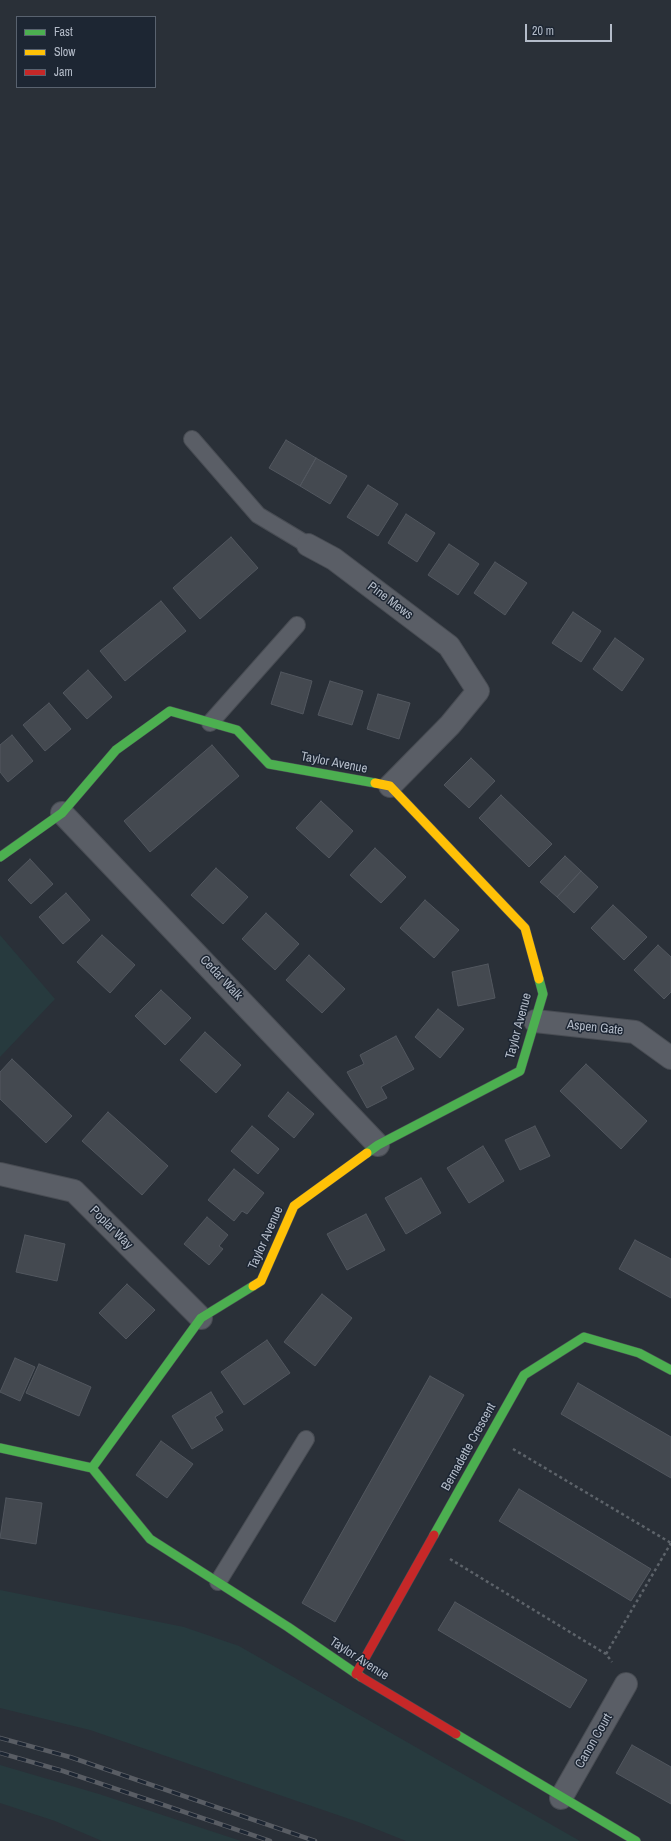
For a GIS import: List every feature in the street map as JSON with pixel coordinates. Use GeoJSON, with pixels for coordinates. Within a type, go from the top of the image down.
{"type":"FeatureCollection","features":[{"type":"Feature","properties":{"kind":"street","name":"Pine Mews"},"geometry":{"type":"LineString","coordinates":[[308,545],[334,559],[449,646],[478,691],[450,725],[390,786]]}},
{"type":"Feature","properties":{"kind":"street","name":"Taylor Avenue"},"geometry":{"type":"LineString","coordinates":[[0,857],[62,813],[116,750],[170,711],[237,730],[269,764],[390,786],[525,928],[543,994],[520,1071],[378,1145],[294,1206],[260,1281],[201,1318],[92,1468],[150,1539],[288,1627],[356,1674],[561,1798],[636,1841]]}},
{"type":"Feature","properties":{"kind":"street","name":"Cedar Walk"},"geometry":{"type":"LineString","coordinates":[[62,813],[378,1145]]}},
{"type":"Feature","properties":{"kind":"street","name":"Aspen Gate"},"geometry":{"type":"LineString","coordinates":[[535,1021],[635,1032],[671,1058]]}},
{"type":"Feature","properties":{"kind":"street","name":"Poplar Way"},"geometry":{"type":"LineString","coordinates":[[0,1174],[74,1191],[201,1318]]}},
{"type":"Feature","properties":{"kind":"street","name":"Bernadette Crescent"},"geometry":{"type":"LineString","coordinates":[[356,1674],[524,1375],[584,1337],[639,1353],[671,1370]]}},
{"type":"Feature","properties":{"kind":"street"},"geometry":{"type":"LineString","coordinates":[[0,1448],[92,1468]]}},
{"type":"Feature","properties":{"kind":"street","name":"Canon Court"},"geometry":{"type":"LineString","coordinates":[[561,1798],[626,1684]]}},
{"type":"Feature","properties":{"kind":"lane","name":"Pine Mews"},"geometry":{"type":"LineString","coordinates":[[192,439],[258,515],[308,545]]}},
{"type":"Feature","properties":{"kind":"lane"},"geometry":{"type":"LineString","coordinates":[[210,723],[297,625]]}},
{"type":"Feature","properties":{"kind":"lane"},"geometry":{"type":"LineString","coordinates":[[218,1582],[306,1439]]}},
{"type":"Feature","properties":{"kind":"path"},"geometry":{"type":"LineString","coordinates":[[490,1436],[671,1543],[606,1654]]}},
{"type":"Feature","properties":{"kind":"path"},"geometry":{"type":"LineString","coordinates":[[429,1546],[606,1654],[626,1684]]}},
{"type":"Feature","properties":{"kind":"green space"},"geometry":{"type":"Polygon","coordinates":[[[0,935],[55,999],[0,1057],[0,935]]]}},
{"type":"Feature","properties":{"kind":"green space"},"geometry":{"type":"Polygon","coordinates":[[[0,1590],[184,1627],[239,1646],[580,1841],[406,1841],[361,1823],[90,1730],[0,1708],[0,1590]]]}},
{"type":"Feature","properties":{"kind":"green space"},"geometry":{"type":"Polygon","coordinates":[[[0,1765],[99,1794],[241,1841],[102,1841],[55,1821],[0,1803],[0,1765]]]}},
{"type":"Feature","properties":{"kind":"building"},"geometry":{"type":"Polygon","coordinates":[[[286,440],[316,458],[300,486],[269,468],[286,440]]]}},
{"type":"Feature","properties":{"kind":"building"},"geometry":{"type":"Polygon","coordinates":[[[316,458],[347,476],[330,504],[300,486],[316,458]]]}},
{"type":"Feature","properties":{"kind":"building"},"geometry":{"type":"Polygon","coordinates":[[[368,485],[398,504],[378,536],[347,517],[368,485]]]}},
{"type":"Feature","properties":{"kind":"building"},"geometry":{"type":"Polygon","coordinates":[[[406,514],[435,533],[417,562],[388,543],[406,514]]]}},
{"type":"Feature","properties":{"kind":"building"},"geometry":{"type":"Polygon","coordinates":[[[231,537],[258,568],[200,619],[173,588],[231,537]]]}},
{"type":"Feature","properties":{"kind":"building"},"geometry":{"type":"Polygon","coordinates":[[[449,544],[479,564],[458,595],[428,575],[449,544]]]}},
{"type":"Feature","properties":{"kind":"building"},"geometry":{"type":"Polygon","coordinates":[[[495,562],[527,583],[505,615],[474,593],[495,562]]]}},
{"type":"Feature","properties":{"kind":"building"},"geometry":{"type":"Polygon","coordinates":[[[161,601],[186,631],[125,681],[100,651],[161,601]]]}},
{"type":"Feature","properties":{"kind":"building"},"geometry":{"type":"Polygon","coordinates":[[[573,612],[601,631],[581,662],[552,643],[573,612]]]}},
{"type":"Feature","properties":{"kind":"building"},"geometry":{"type":"Polygon","coordinates":[[[615,638],[644,659],[622,691],[593,669],[615,638]]]}},
{"type":"Feature","properties":{"kind":"building"},"geometry":{"type":"Polygon","coordinates":[[[88,670],[112,697],[87,719],[63,693],[88,670]]]}},
{"type":"Feature","properties":{"kind":"building"},"geometry":{"type":"Polygon","coordinates":[[[281,672],[312,681],[303,714],[271,704],[281,672]]]}},
{"type":"Feature","properties":{"kind":"building"},"geometry":{"type":"Polygon","coordinates":[[[330,681],[363,691],[352,725],[318,715],[330,681]]]}},
{"type":"Feature","properties":{"kind":"building"},"geometry":{"type":"Polygon","coordinates":[[[378,694],[410,703],[399,739],[367,729],[378,694]]]}},
{"type":"Feature","properties":{"kind":"building"},"geometry":{"type":"Polygon","coordinates":[[[49,703],[71,729],[45,751],[23,725],[49,703]]]}},
{"type":"Feature","properties":{"kind":"building"},"geometry":{"type":"Polygon","coordinates":[[[12,735],[33,761],[8,782],[0,772],[0,745],[12,735]]]}},
{"type":"Feature","properties":{"kind":"building"},"geometry":{"type":"Polygon","coordinates":[[[212,745],[239,776],[150,852],[124,821],[212,745]]]}},
{"type":"Feature","properties":{"kind":"building"},"geometry":{"type":"Polygon","coordinates":[[[471,758],[495,781],[469,808],[444,785],[471,758]]]}},
{"type":"Feature","properties":{"kind":"building"},"geometry":{"type":"Polygon","coordinates":[[[501,795],[552,844],[529,867],[479,818],[501,795]]]}},
{"type":"Feature","properties":{"kind":"building"},"geometry":{"type":"Polygon","coordinates":[[[321,801],[353,831],[329,858],[296,828],[321,801]]]}},
{"type":"Feature","properties":{"kind":"building"},"geometry":{"type":"Polygon","coordinates":[[[375,848],[406,877],[381,903],[350,875],[375,848]]]}},
{"type":"Feature","properties":{"kind":"building"},"geometry":{"type":"Polygon","coordinates":[[[565,856],[581,871],[557,897],[540,882],[565,856]]]}},
{"type":"Feature","properties":{"kind":"building"},"geometry":{"type":"Polygon","coordinates":[[[30,859],[53,884],[31,904],[8,880],[30,859]]]}},
{"type":"Feature","properties":{"kind":"building"},"geometry":{"type":"Polygon","coordinates":[[[216,868],[248,897],[223,924],[191,895],[216,868]]]}},
{"type":"Feature","properties":{"kind":"building"},"geometry":{"type":"Polygon","coordinates":[[[581,871],[598,887],[574,913],[557,897],[581,871]]]}},
{"type":"Feature","properties":{"kind":"building"},"geometry":{"type":"Polygon","coordinates":[[[66,893],[90,920],[63,944],[39,917],[66,893]]]}},
{"type":"Feature","properties":{"kind":"building"},"geometry":{"type":"Polygon","coordinates":[[[425,900],[459,930],[434,958],[400,928],[425,900]]]}},
{"type":"Feature","properties":{"kind":"building"},"geometry":{"type":"Polygon","coordinates":[[[613,905],[647,937],[624,960],[591,928],[613,905]]]}},
{"type":"Feature","properties":{"kind":"building"},"geometry":{"type":"Polygon","coordinates":[[[266,913],[299,944],[275,970],[242,939],[266,913]]]}},
{"type":"Feature","properties":{"kind":"building"},"geometry":{"type":"Polygon","coordinates":[[[102,935],[135,965],[110,993],[77,962],[102,935]]]}},
{"type":"Feature","properties":{"kind":"building"},"geometry":{"type":"Polygon","coordinates":[[[658,945],[671,957],[671,992],[664,999],[634,970],[658,945]]]}},
{"type":"Feature","properties":{"kind":"building"},"geometry":{"type":"Polygon","coordinates":[[[309,955],[345,989],[322,1013],[286,980],[309,955]]]}},
{"type":"Feature","properties":{"kind":"building"},"geometry":{"type":"Polygon","coordinates":[[[488,964],[495,998],[458,1006],[452,972],[488,964]]]}},
{"type":"Feature","properties":{"kind":"building"},"geometry":{"type":"Polygon","coordinates":[[[161,990],[191,1018],[165,1045],[135,1016],[161,990]]]}},
{"type":"Feature","properties":{"kind":"building"},"geometry":{"type":"Polygon","coordinates":[[[438,1009],[464,1029],[440,1058],[415,1037],[438,1009]]]}},
{"type":"Feature","properties":{"kind":"building"},"geometry":{"type":"Polygon","coordinates":[[[205,1032],[241,1065],[216,1093],[180,1060],[205,1032]]]}},
{"type":"Feature","properties":{"kind":"building"},"geometry":{"type":"Polygon","coordinates":[[[396,1036],[414,1069],[381,1087],[387,1098],[367,1108],[347,1072],[364,1064],[360,1055],[396,1036]]]}},
{"type":"Feature","properties":{"kind":"building"},"geometry":{"type":"Polygon","coordinates":[[[12,1059],[72,1116],[46,1143],[0,1099],[0,1072],[12,1059]]]}},
{"type":"Feature","properties":{"kind":"building"},"geometry":{"type":"Polygon","coordinates":[[[586,1064],[647,1121],[621,1149],[560,1091],[586,1064]]]}},
{"type":"Feature","properties":{"kind":"building"},"geometry":{"type":"Polygon","coordinates":[[[288,1092],[314,1114],[294,1138],[268,1116],[288,1092]]]}},
{"type":"Feature","properties":{"kind":"building"},"geometry":{"type":"Polygon","coordinates":[[[108,1112],[168,1166],[142,1195],[82,1141],[108,1112]]]}},
{"type":"Feature","properties":{"kind":"building"},"geometry":{"type":"Polygon","coordinates":[[[252,1126],[279,1149],[258,1174],[231,1151],[252,1126]]]}},
{"type":"Feature","properties":{"kind":"building"},"geometry":{"type":"Polygon","coordinates":[[[535,1126],[550,1156],[520,1170],[505,1140],[535,1126]]]}},
{"type":"Feature","properties":{"kind":"building"},"geometry":{"type":"Polygon","coordinates":[[[483,1146],[504,1181],[469,1203],[447,1168],[483,1146]]]}},
{"type":"Feature","properties":{"kind":"building"},"geometry":{"type":"Polygon","coordinates":[[[234,1169],[264,1193],[247,1214],[242,1211],[234,1221],[208,1200],[234,1169]]]}},
{"type":"Feature","properties":{"kind":"building"},"geometry":{"type":"Polygon","coordinates":[[[421,1178],[441,1213],[406,1234],[385,1198],[421,1178]]]}},
{"type":"Feature","properties":{"kind":"building"},"geometry":{"type":"Polygon","coordinates":[[[366,1214],[385,1250],[347,1270],[327,1234],[366,1214]]]}},
{"type":"Feature","properties":{"kind":"building"},"geometry":{"type":"Polygon","coordinates":[[[207,1217],[228,1235],[219,1246],[223,1249],[209,1265],[184,1244],[207,1217]]]}},
{"type":"Feature","properties":{"kind":"building"},"geometry":{"type":"Polygon","coordinates":[[[25,1235],[65,1244],[57,1281],[16,1272],[25,1235]]]}},
{"type":"Feature","properties":{"kind":"building"},"geometry":{"type":"Polygon","coordinates":[[[635,1240],[671,1259],[671,1298],[619,1269],[635,1240]]]}},
{"type":"Feature","properties":{"kind":"building"},"geometry":{"type":"Polygon","coordinates":[[[127,1284],[155,1310],[126,1339],[99,1313],[127,1284]]]}},
{"type":"Feature","properties":{"kind":"building"},"geometry":{"type":"Polygon","coordinates":[[[322,1294],[352,1318],[315,1366],[284,1342],[322,1294]]]}},
{"type":"Feature","properties":{"kind":"building"},"geometry":{"type":"Polygon","coordinates":[[[267,1340],[290,1373],[244,1405],[221,1372],[267,1340]]]}},
{"type":"Feature","properties":{"kind":"building"},"geometry":{"type":"Polygon","coordinates":[[[15,1358],[35,1367],[20,1401],[0,1392],[15,1358]]]}},
{"type":"Feature","properties":{"kind":"building"},"geometry":{"type":"Polygon","coordinates":[[[39,1364],[91,1387],[79,1416],[26,1393],[39,1364]]]}},
{"type":"Feature","properties":{"kind":"building"},"geometry":{"type":"Polygon","coordinates":[[[430,1376],[464,1395],[335,1622],[302,1603],[430,1376]]]}},
{"type":"Feature","properties":{"kind":"building"},"geometry":{"type":"Polygon","coordinates":[[[578,1383],[671,1437],[671,1478],[561,1414],[578,1383]]]}},
{"type":"Feature","properties":{"kind":"building"},"geometry":{"type":"Polygon","coordinates":[[[211,1392],[223,1412],[215,1417],[223,1430],[192,1449],[172,1416],[211,1392]]]}},
{"type":"Feature","properties":{"kind":"building"},"geometry":{"type":"Polygon","coordinates":[[[161,1441],[193,1464],[167,1498],[136,1475],[161,1441]]]}},
{"type":"Feature","properties":{"kind":"building"},"geometry":{"type":"Polygon","coordinates":[[[519,1489],[651,1569],[631,1601],[499,1521],[519,1489]]]}},
{"type":"Feature","properties":{"kind":"building"},"geometry":{"type":"Polygon","coordinates":[[[6,1498],[42,1503],[36,1544],[0,1538],[6,1498]]]}},
{"type":"Feature","properties":{"kind":"building"},"geometry":{"type":"Polygon","coordinates":[[[455,1602],[587,1680],[570,1708],[438,1630],[455,1602]]]}},
{"type":"Feature","properties":{"kind":"building"},"geometry":{"type":"Polygon","coordinates":[[[632,1745],[671,1767],[671,1804],[616,1773],[632,1745]]]}},
{"type":"Feature","properties":{"kind":"railway"},"geometry":{"type":"LineString","coordinates":[[0,1738],[70,1757],[315,1841]]}},
{"type":"Feature","properties":{"kind":"railway"},"geometry":{"type":"LineString","coordinates":[[0,1753],[63,1771],[270,1841]]}},
{"type":"Feature","properties":{"kind":"traffic: fast"},"geometry":{"type":"LineString","coordinates":[[0,857],[62,813],[116,750],[170,711],[237,730],[269,764],[375,783]]}},
{"type":"Feature","properties":{"kind":"traffic: fast"},"geometry":{"type":"LineString","coordinates":[[367,1153],[378,1145],[520,1071],[543,994],[539,979]]}},
{"type":"Feature","properties":{"kind":"traffic: fast"},"geometry":{"type":"LineString","coordinates":[[92,1468],[201,1318],[253,1286]]}},
{"type":"Feature","properties":{"kind":"traffic: fast"},"geometry":{"type":"LineString","coordinates":[[434,1535],[524,1375],[584,1337],[639,1353],[671,1370]]}},
{"type":"Feature","properties":{"kind":"traffic: fast"},"geometry":{"type":"LineString","coordinates":[[0,1448],[92,1468],[150,1539],[288,1627],[361,1677]]}},
{"type":"Feature","properties":{"kind":"traffic: fast"},"geometry":{"type":"LineString","coordinates":[[456,1734],[636,1841]]}},
{"type":"Feature","properties":{"kind":"traffic: slow"},"geometry":{"type":"LineString","coordinates":[[375,783],[390,786],[525,928],[539,979]]}},
{"type":"Feature","properties":{"kind":"traffic: slow"},"geometry":{"type":"LineString","coordinates":[[253,1286],[261,1281],[294,1206],[367,1153]]}},
{"type":"Feature","properties":{"kind":"traffic: jam"},"geometry":{"type":"LineString","coordinates":[[356,1674],[434,1535]]}},
{"type":"Feature","properties":{"kind":"traffic: jam"},"geometry":{"type":"LineString","coordinates":[[361,1677],[456,1734]]}}]}
